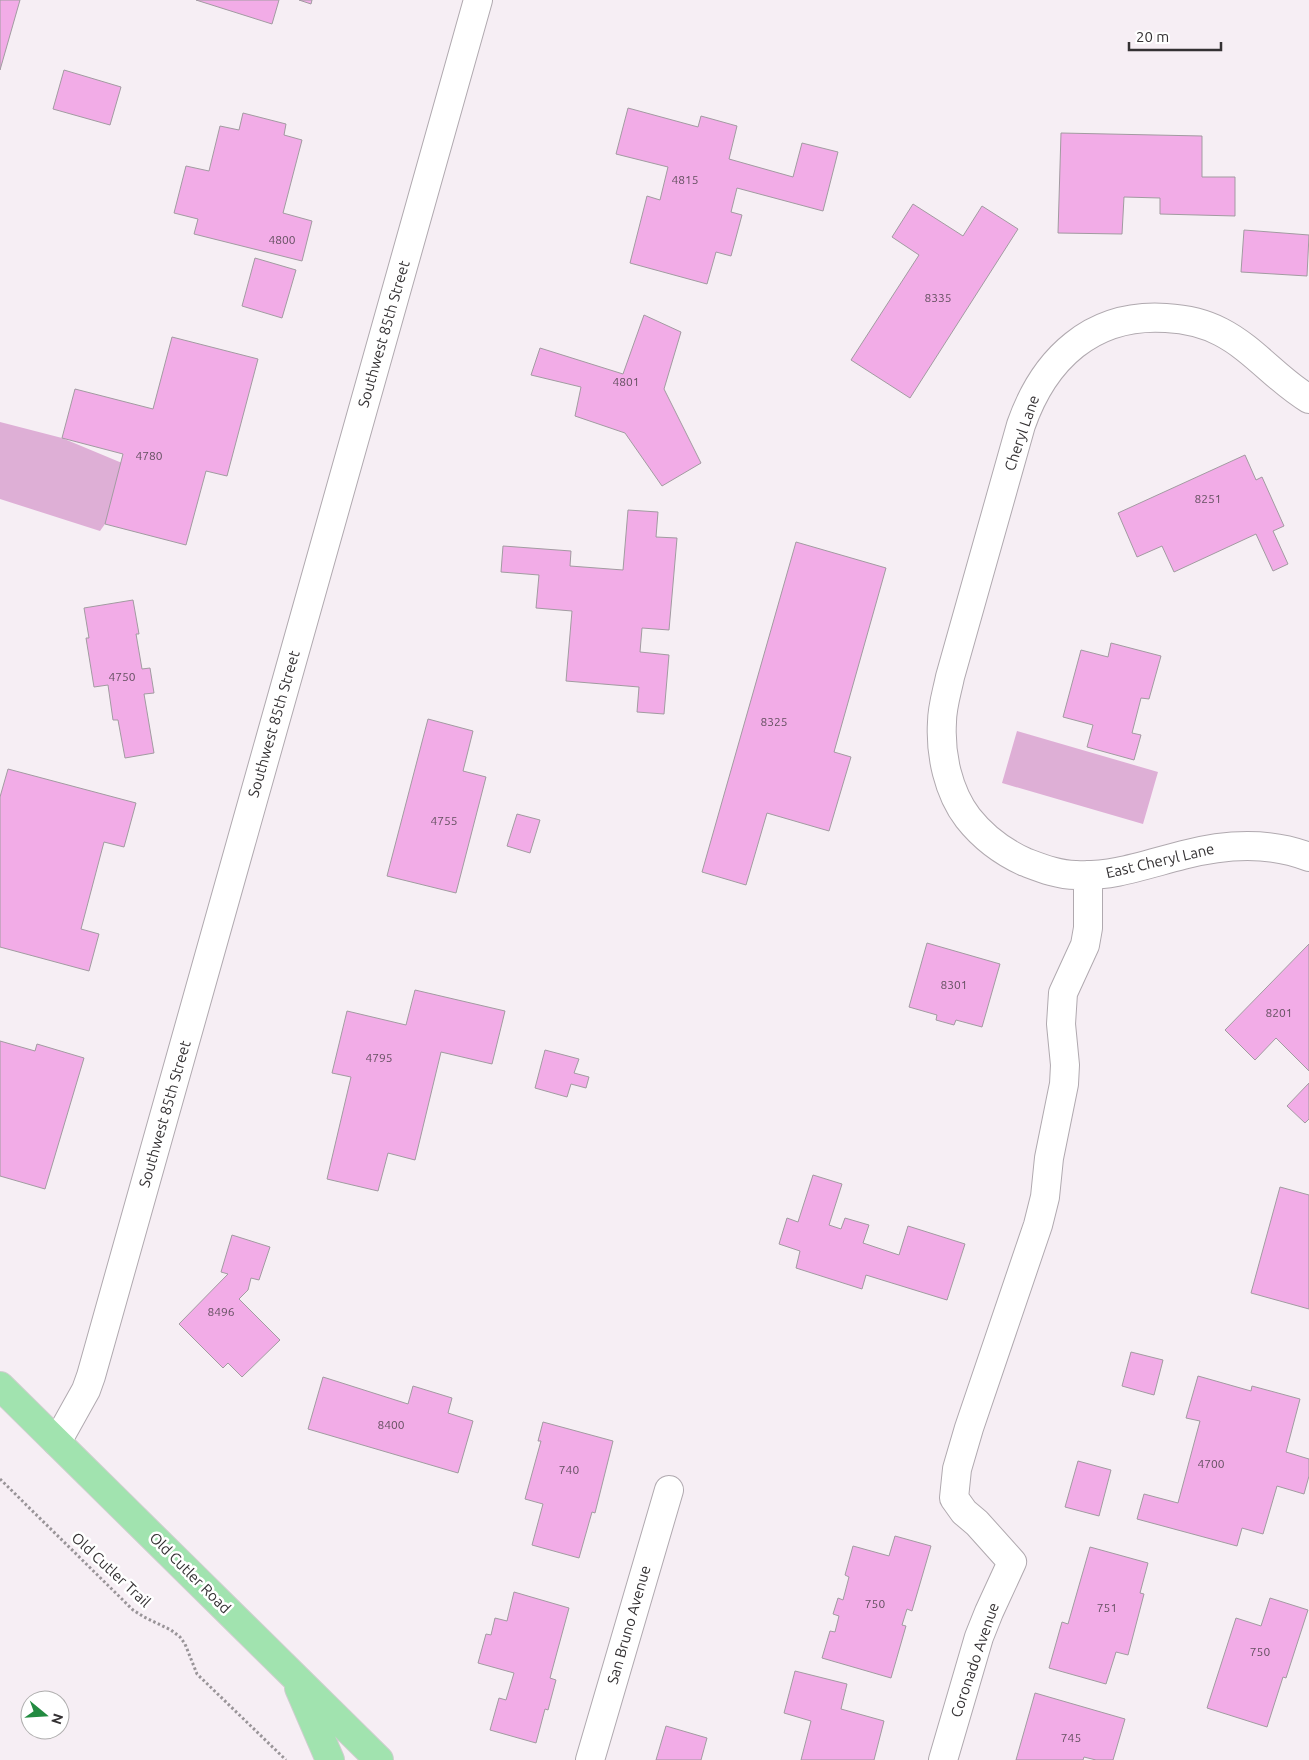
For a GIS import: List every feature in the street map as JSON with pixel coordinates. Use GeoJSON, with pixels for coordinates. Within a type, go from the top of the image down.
{"type":"FeatureCollection","features":[{"type":"Feature","properties":{"kind":"main road","name":"Old Cutler Road"},"geometry":{"type":"LineString","coordinates":[[0,1386],[379,1760]]}},
{"type":"Feature","properties":{"kind":"main road"},"geometry":{"type":"LineString","coordinates":[[295,1677],[330,1760]]}},
{"type":"Feature","properties":{"kind":"street","name":"Southwest 85th Street"},"geometry":{"type":"LineString","coordinates":[[57,1442],[86,1390],[96,1360],[478,0]]}},
{"type":"Feature","properties":{"kind":"street","name":"Cheryl Lane"},"geometry":{"type":"LineString","coordinates":[[984,559],[1028,406],[1037,388],[1054,365],[1075,344],[1088,335],[1103,328],[1136,319],[1155,318],[1193,321],[1222,332],[1237,342],[1309,399]]}},
{"type":"Feature","properties":{"kind":"street","name":"East Cheryl Lane"},"geometry":{"type":"LineString","coordinates":[[984,559],[944,701],[942,721],[942,739],[950,782],[957,802],[977,828],[1003,850],[1018,859],[1046,870],[1076,876],[1109,874],[1184,854],[1233,846],[1276,848],[1309,857]]}},
{"type":"Feature","properties":{"kind":"street","name":"Coronado Avenue"},"geometry":{"type":"LineString","coordinates":[[943,1760],[977,1645],[989,1612],[1012,1562],[977,1523],[964,1512],[954,1498],[957,1469],[969,1428],[1038,1225],[1045,1197],[1049,1158],[1064,1084],[1065,1065],[1061,1024],[1063,992],[1085,945],[1088,928],[1088,875]]}},
{"type":"Feature","properties":{"kind":"street","name":"San Bruno Avenue"},"geometry":{"type":"LineString","coordinates":[[590,1760],[669,1490]]}},
{"type":"Feature","properties":{"kind":"path","name":"Old Cutler Trail"},"geometry":{"type":"LineString","coordinates":[[0,1479],[134,1610],[180,1637],[185,1644],[197,1674],[286,1760]]}},
{"type":"Feature","properties":{"kind":"shaded area"},"geometry":{"type":"Polygon","coordinates":[[[0,422],[62,438],[122,463],[105,524],[100,531],[0,499],[0,422]]]}},
{"type":"Feature","properties":{"kind":"shaded area"},"geometry":{"type":"Polygon","coordinates":[[[1017,731],[1158,772],[1143,824],[1002,783],[1017,731]]]}},
{"type":"Feature","properties":{"kind":"building"},"geometry":{"type":"Polygon","coordinates":[[[0,0],[20,0],[0,70],[0,0]]]}},
{"type":"Feature","properties":{"kind":"building"},"geometry":{"type":"Polygon","coordinates":[[[196,0],[279,0],[272,24],[196,0]]]}},
{"type":"Feature","properties":{"kind":"building"},"geometry":{"type":"Polygon","coordinates":[[[299,0],[312,0],[311,4],[299,0]]]}},
{"type":"Feature","properties":{"kind":"building"},"geometry":{"type":"Polygon","coordinates":[[[64,70],[121,87],[110,125],[53,109],[64,70]]]}},
{"type":"Feature","properties":{"kind":"building"},"geometry":{"type":"Polygon","coordinates":[[[628,108],[698,127],[701,116],[737,126],[729,159],[793,177],[802,143],[838,152],[823,211],[737,188],[731,212],[742,215],[731,256],[716,252],[707,284],[630,263],[647,196],[660,200],[668,167],[616,154],[628,108]]]}},
{"type":"Feature","properties":{"kind":"building"},"geometry":{"type":"Polygon","coordinates":[[[243,113],[286,124],[284,135],[302,140],[283,213],[312,221],[302,261],[194,234],[198,219],[174,213],[186,166],[209,171],[220,126],[239,130],[243,113]]]}},
{"type":"Feature","properties":{"kind":"building"},"geometry":{"type":"Polygon","coordinates":[[[1061,133],[1202,136],[1202,177],[1235,177],[1235,216],[1160,214],[1160,198],[1124,197],[1122,234],[1058,233],[1061,133]]]}},
{"type":"Feature","properties":{"kind":"building"},"geometry":{"type":"Polygon","coordinates":[[[913,204],[963,236],[982,206],[1018,229],[910,398],[851,360],[919,255],[892,237],[913,204]]]}},
{"type":"Feature","properties":{"kind":"building"},"geometry":{"type":"Polygon","coordinates":[[[1244,230],[1309,235],[1307,276],[1241,272],[1244,230]]]}},
{"type":"Feature","properties":{"kind":"building"},"geometry":{"type":"Polygon","coordinates":[[[255,258],[296,270],[282,318],[242,306],[255,258]]]}},
{"type":"Feature","properties":{"kind":"building"},"geometry":{"type":"Polygon","coordinates":[[[644,315],[681,332],[664,389],[701,463],[662,486],[625,433],[575,416],[581,387],[531,375],[540,348],[623,374],[644,315]]]}},
{"type":"Feature","properties":{"kind":"building"},"geometry":{"type":"Polygon","coordinates":[[[172,337],[258,359],[227,476],[206,471],[186,545],[105,524],[123,454],[62,438],[75,389],[153,409],[172,337]]]}},
{"type":"Feature","properties":{"kind":"building"},"geometry":{"type":"Polygon","coordinates":[[[1245,455],[1256,480],[1262,477],[1284,526],[1273,531],[1288,564],[1273,571],[1256,534],[1174,572],[1162,546],[1137,557],[1118,513],[1245,455]]]}},
{"type":"Feature","properties":{"kind":"building"},"geometry":{"type":"Polygon","coordinates":[[[628,510],[658,512],[656,537],[677,538],[669,630],[642,628],[640,652],[669,655],[664,714],[637,712],[639,687],[566,681],[572,611],[536,608],[539,575],[501,572],[503,546],[571,551],[570,566],[623,570],[628,510]]]}},
{"type":"Feature","properties":{"kind":"building"},"geometry":{"type":"Polygon","coordinates":[[[796,542],[886,568],[834,752],[851,757],[829,831],[767,813],[746,885],[702,872],[796,542]]]}},
{"type":"Feature","properties":{"kind":"building"},"geometry":{"type":"Polygon","coordinates":[[[133,600],[139,634],[136,634],[142,669],[150,668],[154,693],[144,694],[154,753],[125,758],[118,720],[113,720],[108,685],[94,687],[86,638],[89,638],[84,608],[133,600]]]}},
{"type":"Feature","properties":{"kind":"building"},"geometry":{"type":"Polygon","coordinates":[[[1111,643],[1161,656],[1149,699],[1141,698],[1132,733],[1141,735],[1134,760],[1087,747],[1093,725],[1063,717],[1081,650],[1108,657],[1111,643]]]}},
{"type":"Feature","properties":{"kind":"building"},"geometry":{"type":"Polygon","coordinates":[[[428,719],[473,731],[463,771],[486,777],[456,893],[387,876],[428,719]]]}},
{"type":"Feature","properties":{"kind":"building"},"geometry":{"type":"Polygon","coordinates":[[[8,769],[136,803],[124,847],[104,842],[81,929],[99,934],[89,971],[0,947],[0,797],[8,769]]]}},
{"type":"Feature","properties":{"kind":"building"},"geometry":{"type":"Polygon","coordinates":[[[517,814],[540,820],[530,853],[507,846],[517,814]]]}},
{"type":"Feature","properties":{"kind":"building"},"geometry":{"type":"Polygon","coordinates":[[[927,943],[1000,964],[982,1027],[956,1020],[954,1025],[936,1020],[937,1015],[909,1007],[927,943]]]}},
{"type":"Feature","properties":{"kind":"building"},"geometry":{"type":"Polygon","coordinates":[[[1309,944],[1309,1071],[1276,1038],[1255,1060],[1225,1030],[1309,944]]]}},
{"type":"Feature","properties":{"kind":"building"},"geometry":{"type":"Polygon","coordinates":[[[415,990],[505,1011],[492,1064],[441,1052],[415,1160],[388,1153],[378,1191],[327,1179],[351,1077],[332,1073],[347,1011],[406,1025],[415,990]]]}},
{"type":"Feature","properties":{"kind":"building"},"geometry":{"type":"Polygon","coordinates":[[[0,1041],[35,1051],[37,1044],[84,1058],[45,1189],[0,1176],[0,1041]]]}},
{"type":"Feature","properties":{"kind":"building"},"geometry":{"type":"Polygon","coordinates":[[[545,1050],[579,1059],[574,1073],[589,1077],[586,1088],[571,1084],[567,1097],[535,1088],[545,1050]]]}},
{"type":"Feature","properties":{"kind":"building"},"geometry":{"type":"Polygon","coordinates":[[[1309,1083],[1309,1119],[1305,1123],[1287,1106],[1309,1083]]]}},
{"type":"Feature","properties":{"kind":"building"},"geometry":{"type":"Polygon","coordinates":[[[813,1175],[842,1184],[829,1225],[841,1229],[845,1218],[869,1225],[863,1243],[899,1255],[908,1226],[965,1244],[947,1300],[866,1275],[862,1289],[796,1268],[800,1251],[779,1244],[787,1218],[798,1222],[813,1175]]]}},
{"type":"Feature","properties":{"kind":"building"},"geometry":{"type":"Polygon","coordinates":[[[1280,1187],[1309,1195],[1309,1309],[1251,1293],[1280,1187]]]}},
{"type":"Feature","properties":{"kind":"building"},"geometry":{"type":"Polygon","coordinates":[[[232,1235],[270,1247],[259,1280],[251,1278],[248,1290],[239,1299],[280,1340],[242,1377],[228,1363],[223,1368],[179,1324],[228,1274],[221,1272],[232,1235]]]}},
{"type":"Feature","properties":{"kind":"building"},"geometry":{"type":"Polygon","coordinates":[[[1131,1352],[1163,1360],[1154,1395],[1122,1386],[1131,1352]]]}},
{"type":"Feature","properties":{"kind":"building"},"geometry":{"type":"Polygon","coordinates":[[[1198,1376],[1251,1391],[1252,1386],[1300,1399],[1286,1452],[1309,1459],[1309,1476],[1304,1494],[1277,1486],[1263,1534],[1242,1528],[1237,1546],[1137,1519],[1144,1494],[1178,1503],[1200,1421],[1186,1418],[1198,1376]]]}},
{"type":"Feature","properties":{"kind":"building"},"geometry":{"type":"Polygon","coordinates":[[[323,1377],[408,1404],[413,1386],[452,1398],[448,1413],[473,1421],[458,1473],[308,1429],[323,1377]]]}},
{"type":"Feature","properties":{"kind":"building"},"geometry":{"type":"Polygon","coordinates":[[[543,1422],[613,1441],[595,1513],[592,1512],[579,1558],[532,1545],[543,1504],[525,1499],[541,1441],[538,1441],[543,1422]]]}},
{"type":"Feature","properties":{"kind":"building"},"geometry":{"type":"Polygon","coordinates":[[[1078,1461],[1111,1470],[1099,1516],[1065,1507],[1078,1461]]]}},
{"type":"Feature","properties":{"kind":"building"},"geometry":{"type":"Polygon","coordinates":[[[895,1536],[931,1546],[912,1611],[907,1609],[902,1625],[906,1626],[891,1678],[822,1658],[830,1631],[835,1632],[839,1616],[833,1614],[838,1598],[843,1600],[849,1577],[845,1575],[853,1546],[889,1556],[895,1536]]]}},
{"type":"Feature","properties":{"kind":"building"},"geometry":{"type":"Polygon","coordinates":[[[1090,1547],[1148,1563],[1140,1593],[1144,1594],[1128,1655],[1116,1652],[1106,1684],[1049,1668],[1062,1622],[1068,1624],[1090,1547]]]}},
{"type":"Feature","properties":{"kind":"building"},"geometry":{"type":"Polygon","coordinates":[[[514,1592],[569,1608],[550,1678],[556,1680],[548,1710],[545,1709],[536,1743],[490,1730],[499,1698],[506,1700],[514,1673],[478,1663],[486,1634],[491,1635],[495,1618],[507,1621],[514,1592]]]}},
{"type":"Feature","properties":{"kind":"building"},"geometry":{"type":"Polygon","coordinates":[[[1270,1598],[1308,1610],[1286,1678],[1283,1677],[1267,1727],[1207,1708],[1236,1618],[1261,1626],[1270,1598]]]}},
{"type":"Feature","properties":{"kind":"building"},"geometry":{"type":"Polygon","coordinates":[[[795,1671],[847,1684],[841,1709],[884,1721],[874,1760],[801,1760],[811,1721],[784,1713],[795,1671]]]}},
{"type":"Feature","properties":{"kind":"building"},"geometry":{"type":"Polygon","coordinates":[[[1035,1693],[1125,1719],[1113,1760],[1096,1760],[1084,1757],[1083,1760],[1016,1760],[1035,1693]]]}},
{"type":"Feature","properties":{"kind":"building"},"geometry":{"type":"Polygon","coordinates":[[[666,1726],[707,1738],[701,1760],[656,1760],[666,1726]]]}}]}
